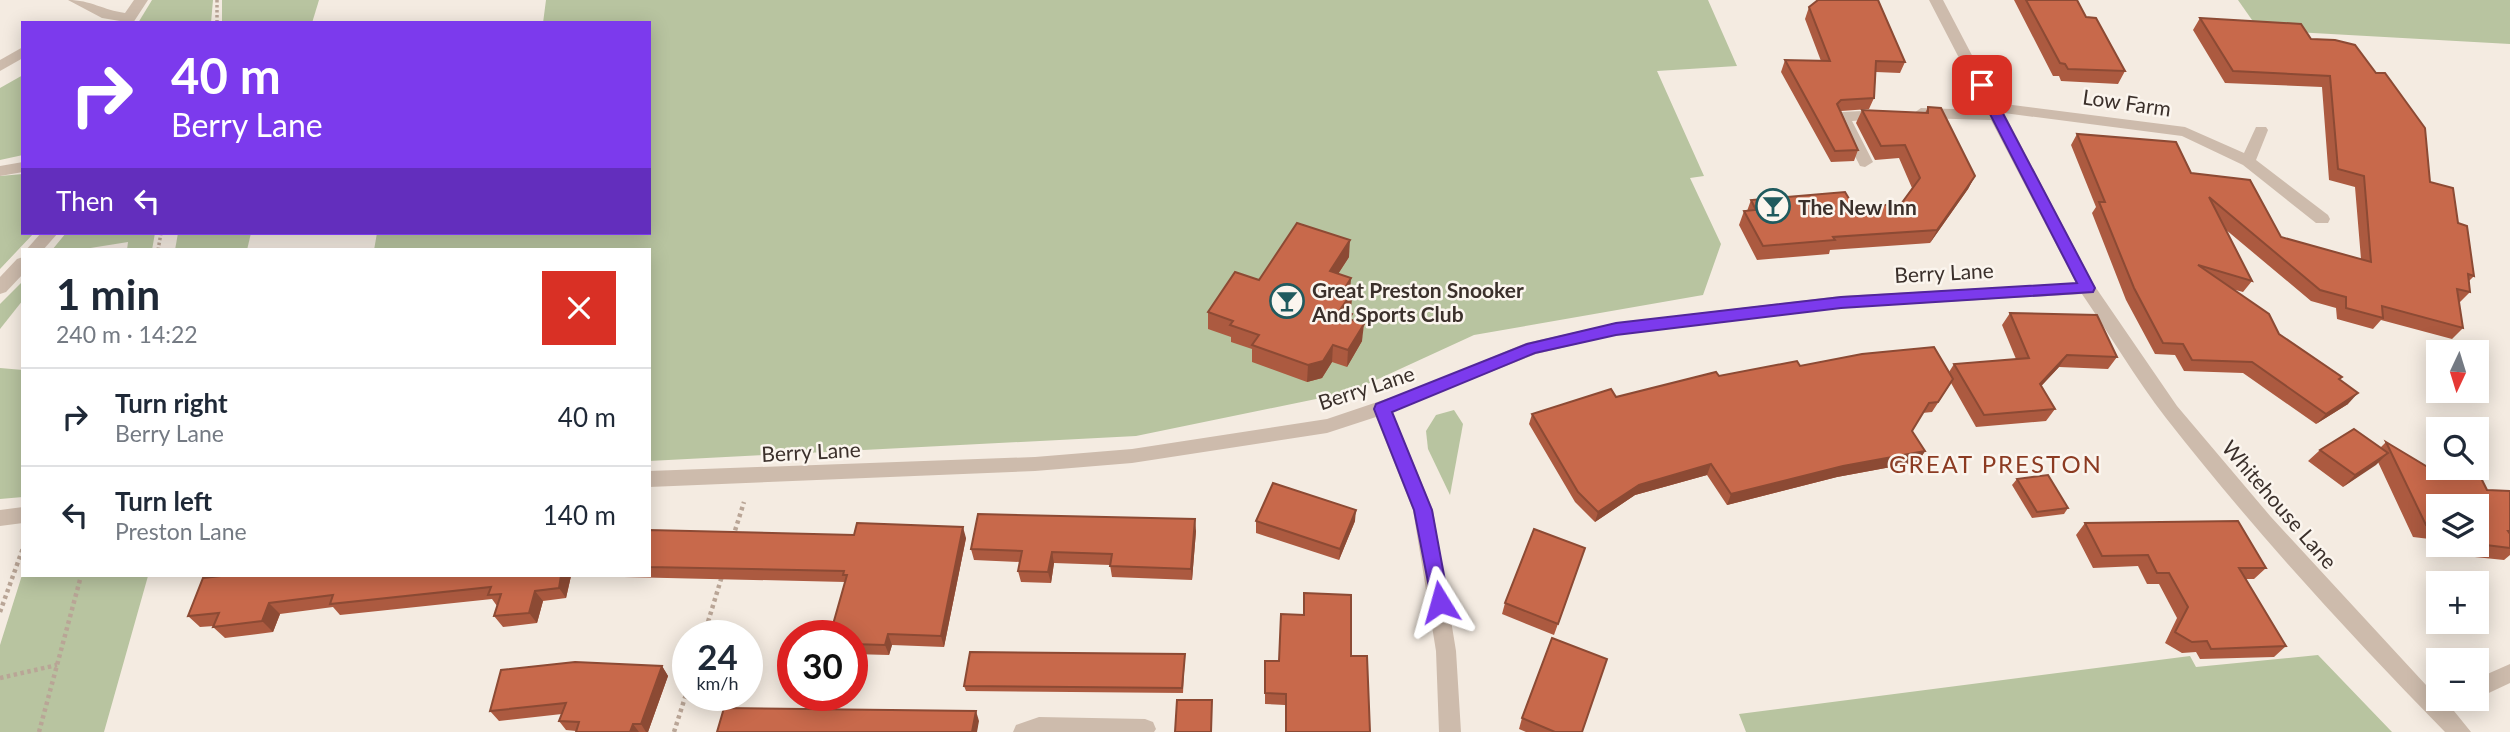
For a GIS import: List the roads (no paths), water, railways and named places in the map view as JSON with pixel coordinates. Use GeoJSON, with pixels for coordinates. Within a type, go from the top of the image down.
{"type":"FeatureCollection","features":[{"type":"Feature","properties":{"kind":"street"},"geometry":{"type":"LineString","coordinates":[[75,0],[107,15],[128,20],[141,0]]}},
{"type":"Feature","properties":{"kind":"street","name":"Whitehouse Lane"},"geometry":{"type":"LineString","coordinates":[[1936,0],[2087,288],[2171,411],[2264,523],[2379,651],[2426,698]]}},
{"type":"Feature","properties":{"kind":"street"},"geometry":{"type":"LineString","coordinates":[[0,67],[21,52]]}},
{"type":"Feature","properties":{"kind":"street","name":"Low Farm"},"geometry":{"type":"LineString","coordinates":[[1865,162],[1842,117],[1996,111],[2185,132],[2248,160],[2322,219]]}},
{"type":"Feature","properties":{"kind":"street"},"geometry":{"type":"LineString","coordinates":[[2248,160],[2261,130]]}},
{"type":"Feature","properties":{"kind":"street"},"geometry":{"type":"LineString","coordinates":[[0,171],[21,167]]}},
{"type":"Feature","properties":{"kind":"street"},"geometry":{"type":"LineString","coordinates":[[36,248],[48,235]]}},
{"type":"Feature","properties":{"kind":"street"},"geometry":{"type":"LineString","coordinates":[[0,288],[21,265]]}},
{"type":"Feature","properties":{"kind":"street","name":"Berry Lane"},"geometry":{"type":"LineString","coordinates":[[651,479],[1035,464],[1132,456],[1327,426],[1382,409],[1532,348],[1616,329],[1841,302],[2087,288]]}},
{"type":"Feature","properties":{"kind":"street"},"geometry":{"type":"LineString","coordinates":[[1382,409],[1423,510],[1446,651],[1450,732]]}},
{"type":"Feature","properties":{"kind":"street"},"geometry":{"type":"LineString","coordinates":[[0,518],[21,515]]}},
{"type":"Feature","properties":{"kind":"street"},"geometry":{"type":"LineString","coordinates":[[2489,683],[2510,673]]}},
{"type":"Feature","properties":{"kind":"street","name":"Whitehouse Lane"},"geometry":{"type":"LineString","coordinates":[[2439,711],[2460,732]]}},
{"type":"Feature","properties":{"kind":"street"},"geometry":{"type":"LineString","coordinates":[[1024,732],[1039,727],[1145,729]]}},
{"type":"Feature","properties":{"kind":"place","name":"The New Inn"},"geometry":{"type":"Point","coordinates":[1773,206]}},
{"type":"Feature","properties":{"kind":"place","name":"Great Preston Snooker And Sports Club"},"geometry":{"type":"Point","coordinates":[1287,301]}},
{"type":"Feature","properties":{"kind":"district","name":"GREAT PRESTON"},"geometry":{"type":"Point","coordinates":[1996,463]}}]}
